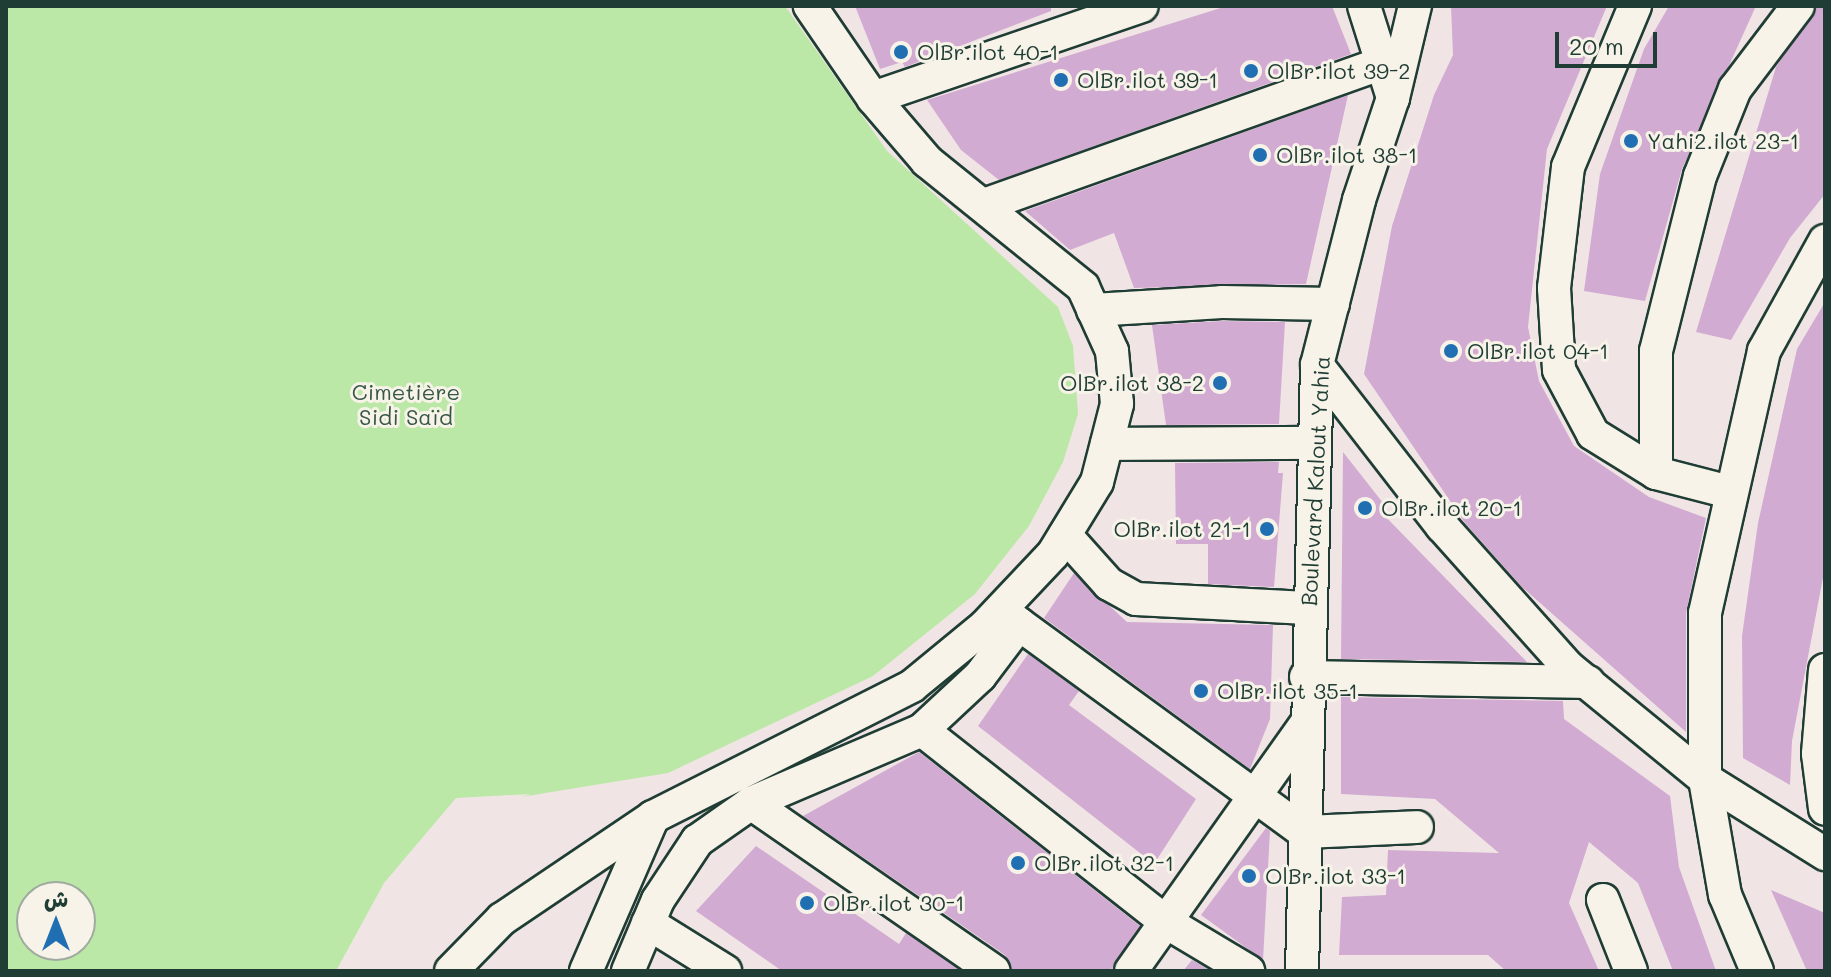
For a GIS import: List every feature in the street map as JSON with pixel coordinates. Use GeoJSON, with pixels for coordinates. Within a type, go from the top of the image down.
{"type":"FeatureCollection","features":[{"type":"Feature","properties":{"kind":"street"},"geometry":{"type":"LineString","coordinates":[[628,971],[648,923],[697,841],[751,803],[922,730],[980,676],[1010,617],[1097,482],[1117,404],[1112,351],[1083,287],[927,161],[873,98],[810,6]]}},
{"type":"Feature","properties":{"kind":"street"},"geometry":{"type":"LineString","coordinates":[[873,98],[1142,6]]}},
{"type":"Feature","properties":{"kind":"street"},"geometry":{"type":"LineString","coordinates":[[1364,6],[1393,98]]}},
{"type":"Feature","properties":{"kind":"street","name":"Boulevard Kalout Yahia"},"geometry":{"type":"LineString","coordinates":[[1302,971],[1307,608],[1317,365],[1393,98],[1415,6]]}},
{"type":"Feature","properties":{"kind":"street"},"geometry":{"type":"LineString","coordinates":[[1635,6],[1568,167],[1554,288],[1559,370],[1593,434],[1656,473],[1730,492]]}},
{"type":"Feature","properties":{"kind":"street"},"geometry":{"type":"LineString","coordinates":[[1656,473],[1656,351],[1700,176],[1735,89],[1798,6]]}},
{"type":"Feature","properties":{"kind":"street"},"geometry":{"type":"LineString","coordinates":[[984,205],[1382,63]]}},
{"type":"Feature","properties":{"kind":"street"},"geometry":{"type":"LineString","coordinates":[[1757,971],[1725,895],[1705,779],[1705,613],[1764,351],[1825,241]]}},
{"type":"Feature","properties":{"kind":"street"},"geometry":{"type":"LineString","coordinates":[[1093,310],[1222,302],[1333,304]]}},
{"type":"Feature","properties":{"kind":"street"},"geometry":{"type":"LineString","coordinates":[[1317,365],[1442,526],[1588,682],[1705,779],[1825,854]]}},
{"type":"Feature","properties":{"kind":"street"},"geometry":{"type":"LineString","coordinates":[[1107,444],[1314,443]]}},
{"type":"Feature","properties":{"kind":"street"},"geometry":{"type":"LineString","coordinates":[[1065,535],[1109,584],[1136,599],[1307,608]]}},
{"type":"Feature","properties":{"kind":"street"},"geometry":{"type":"LineString","coordinates":[[1010,617],[1253,799],[1304,832],[1417,827]]}},
{"type":"Feature","properties":{"kind":"street"},"geometry":{"type":"LineString","coordinates":[[451,971],[502,919],[653,817],[912,686],[1010,617]]}},
{"type":"Feature","properties":{"kind":"street"},"geometry":{"type":"LineString","coordinates":[[1825,670],[1818,754],[1825,809]]}},
{"type":"Feature","properties":{"kind":"street"},"geometry":{"type":"LineString","coordinates":[[1306,677],[1588,682]]}},
{"type":"Feature","properties":{"kind":"street"},"geometry":{"type":"LineString","coordinates":[[1131,971],[1305,725]]}},
{"type":"Feature","properties":{"kind":"street"},"geometry":{"type":"LineString","coordinates":[[922,730],[1166,922],[1248,971]]}},
{"type":"Feature","properties":{"kind":"street"},"geometry":{"type":"LineString","coordinates":[[751,803],[994,971]]}},
{"type":"Feature","properties":{"kind":"street"},"geometry":{"type":"LineString","coordinates":[[586,971],[653,817]]}},
{"type":"Feature","properties":{"kind":"street"},"geometry":{"type":"LineString","coordinates":[[1603,900],[1631,971]]}},
{"type":"Feature","properties":{"kind":"street"},"geometry":{"type":"LineString","coordinates":[[648,923],[725,971]]}},
{"type":"Feature","properties":{"kind":"green space","name":"Cimetière Sidi Saïd"},"geometry":{"type":"Polygon","coordinates":[[[6,6],[785,6],[887,151],[1058,307],[1073,346],[1078,414],[1063,462],[1029,526],[975,594],[873,676],[668,773],[521,797],[531,794],[456,798],[384,883],[336,971],[6,971],[6,6]]]}},
{"type":"Feature","properties":{"kind":"building","name":"OlBr.ilot 40-1"},"geometry":{"type":"Polygon","coordinates":[[[855,6],[1051,6],[1051,11],[905,67],[902,62],[880,69],[855,6]]]}},
{"type":"Feature","properties":{"kind":"building","name":"OlBr.ilot 39-1"},"geometry":{"type":"Polygon","coordinates":[[[1227,6],[1332,6],[1351,54],[999,180],[961,150],[927,100],[1227,6]]]}},
{"type":"Feature","properties":{"kind":"building","name":"OlBr.ilot 04-1"},"geometry":{"type":"Polygon","coordinates":[[[1451,6],[1607,6],[1547,149],[1528,327],[1539,381],[1574,446],[1649,497],[1706,518],[1686,613],[1686,732],[1522,587],[1465,523],[1364,374],[1392,226],[1434,95],[1453,55],[1451,6]]]}},
{"type":"Feature","properties":{"kind":"building","name":"Yahi2.ilot 23-1"},"geometry":{"type":"Polygon","coordinates":[[[1669,6],[1756,6],[1682,169],[1645,301],[1584,291],[1600,174],[1644,49],[1669,6]]]}},
{"type":"Feature","properties":{"kind":"building"},"geometry":{"type":"Polygon","coordinates":[[[1817,6],[1825,6],[1825,194],[1790,238],[1731,340],[1696,332],[1776,67],[1817,6]]]}},
{"type":"Feature","properties":{"kind":"building","name":"OlBr.ilot 38-1"},"geometry":{"type":"Polygon","coordinates":[[[1348,95],[1306,284],[1134,288],[1114,233],[1070,250],[1025,211],[1348,95]]]}},
{"type":"Feature","properties":{"kind":"building"},"geometry":{"type":"Polygon","coordinates":[[[1825,302],[1825,567],[1792,741],[1790,785],[1743,758],[1742,636],[1758,523],[1797,349],[1825,302]]]}},
{"type":"Feature","properties":{"kind":"building","name":"OlBr.ilot 38-2"},"geometry":{"type":"Polygon","coordinates":[[[1222,321],[1285,322],[1279,424],[1166,425],[1152,325],[1222,321]]]}},
{"type":"Feature","properties":{"kind":"building","name":"OlBr.ilot 20-1"},"geometry":{"type":"Polygon","coordinates":[[[1343,452],[1387,508],[1382,513],[1527,662],[1341,659],[1343,452]]]}},
{"type":"Feature","properties":{"kind":"building","name":"OlBr.ilot 21-1"},"geometry":{"type":"Polygon","coordinates":[[[1279,462],[1278,473],[1283,473],[1274,587],[1208,584],[1208,544],[1176,544],[1175,463],[1279,462]]]}},
{"type":"Feature","properties":{"kind":"building","name":"OlBr.ilot 35-1"},"geometry":{"type":"Polygon","coordinates":[[[1074,573],[1127,622],[1273,625],[1270,719],[1250,769],[1044,618],[1074,573]]]}},
{"type":"Feature","properties":{"kind":"building"},"geometry":{"type":"Polygon","coordinates":[[[1028,654],[1079,691],[1069,705],[1196,799],[1154,864],[978,726],[1028,654]]]}},
{"type":"Feature","properties":{"kind":"building"},"geometry":{"type":"Polygon","coordinates":[[[1341,697],[1563,701],[1564,719],[1670,796],[1679,867],[1716,971],[1673,971],[1638,883],[1589,842],[1569,903],[1599,971],[1506,971],[1488,955],[1339,955],[1342,897],[1386,895],[1388,850],[1499,853],[1435,799],[1341,794],[1341,697]]]}},
{"type":"Feature","properties":{"kind":"building","name":"OlBr.ilot 32-1"},"geometry":{"type":"Polygon","coordinates":[[[919,752],[1140,926],[1110,971],[1013,971],[1005,955],[803,816],[919,752]]]}},
{"type":"Feature","properties":{"kind":"building","name":"OlBr.ilot 33-1"},"geometry":{"type":"Polygon","coordinates":[[[1266,828],[1270,831],[1263,960],[1201,915],[1266,828]]]}},
{"type":"Feature","properties":{"kind":"building","name":"OlBr.ilot 30-1"},"geometry":{"type":"Polygon","coordinates":[[[756,846],[899,944],[906,933],[961,971],[782,971],[696,911],[756,846]]]}},
{"type":"Feature","properties":{"kind":"building"},"geometry":{"type":"Polygon","coordinates":[[[1771,890],[1825,913],[1825,971],[1807,971],[1771,890]]]}},
{"type":"Feature","properties":{"kind":"building"},"geometry":{"type":"Polygon","coordinates":[[[1192,960],[1211,971],[1183,971],[1192,960]]]}},
{"type":"Feature","properties":{"kind":"place","name":"OlBr.ilot 40-1"},"geometry":{"type":"Point","coordinates":[901,52]}},
{"type":"Feature","properties":{"kind":"place","name":"OlBr.ilot 39-2"},"geometry":{"type":"Point","coordinates":[1251,71]}},
{"type":"Feature","properties":{"kind":"place","name":"OlBr.ilot 39-1"},"geometry":{"type":"Point","coordinates":[1061,80]}},
{"type":"Feature","properties":{"kind":"place","name":"Yahi2.ilot 23-1"},"geometry":{"type":"Point","coordinates":[1631,141]}},
{"type":"Feature","properties":{"kind":"place","name":"OlBr.ilot 38-1"},"geometry":{"type":"Point","coordinates":[1260,155]}},
{"type":"Feature","properties":{"kind":"place","name":"OlBr.ilot 04-1"},"geometry":{"type":"Point","coordinates":[1451,351]}},
{"type":"Feature","properties":{"kind":"place","name":"OlBr.ilot 38-2"},"geometry":{"type":"Point","coordinates":[1220,383]}},
{"type":"Feature","properties":{"kind":"place","name":"OlBr.ilot 20-1"},"geometry":{"type":"Point","coordinates":[1365,508]}},
{"type":"Feature","properties":{"kind":"place","name":"OlBr.ilot 21-1"},"geometry":{"type":"Point","coordinates":[1267,529]}},
{"type":"Feature","properties":{"kind":"place","name":"OlBr.ilot 35-1"},"geometry":{"type":"Point","coordinates":[1201,691]}},
{"type":"Feature","properties":{"kind":"place","name":"OlBr.ilot 32-1"},"geometry":{"type":"Point","coordinates":[1018,863]}},
{"type":"Feature","properties":{"kind":"place","name":"OlBr.ilot 33-1"},"geometry":{"type":"Point","coordinates":[1249,876]}},
{"type":"Feature","properties":{"kind":"place","name":"OlBr.ilot 30-1"},"geometry":{"type":"Point","coordinates":[807,903]}}]}
